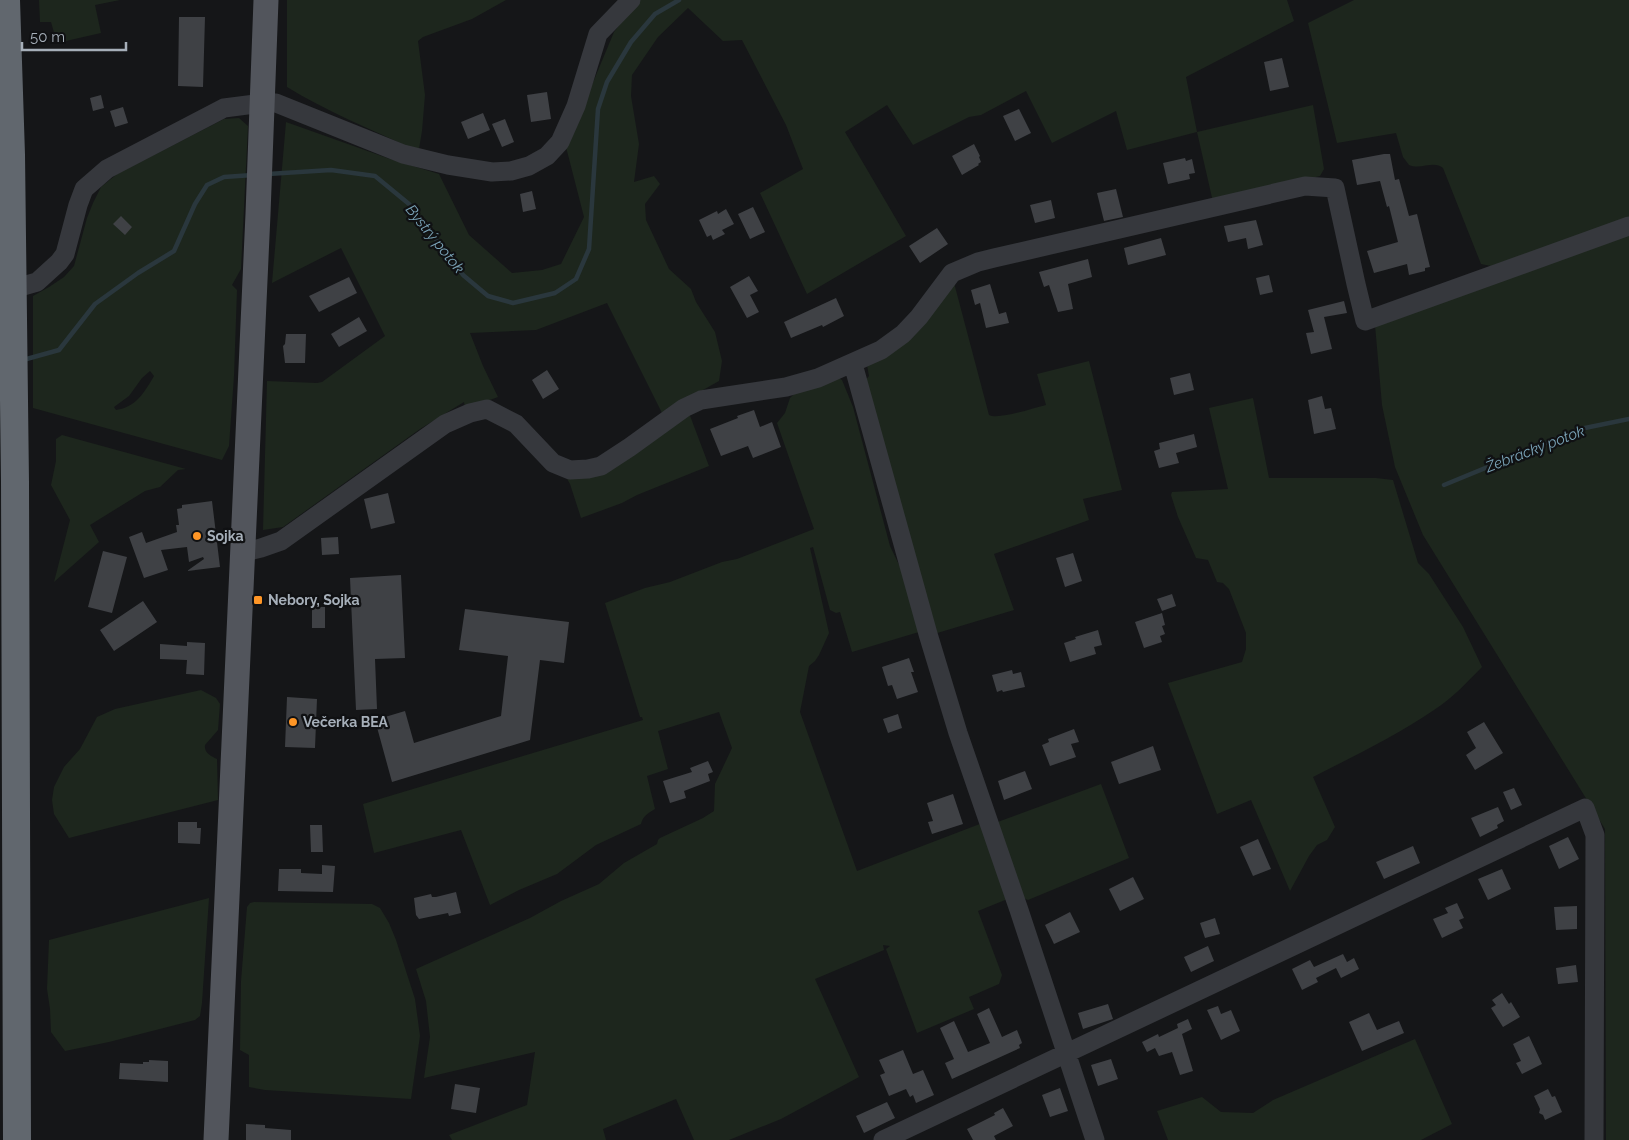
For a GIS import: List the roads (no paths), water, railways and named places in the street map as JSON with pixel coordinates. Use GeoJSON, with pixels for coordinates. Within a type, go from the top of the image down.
{"type":"FeatureCollection","features":[{"type":"Feature","properties":{"kind":"highway"},"geometry":{"type":"LineString","coordinates":[[6,0],[12,208],[17,1140]]}},
{"type":"Feature","properties":{"kind":"main road"},"geometry":{"type":"LineString","coordinates":[[216,1140],[244,552],[266,0]]}},
{"type":"Feature","properties":{"kind":"street"},"geometry":{"type":"LineString","coordinates":[[0,285],[23,286],[37,282],[60,262],[65,254],[84,189],[107,170],[224,108],[276,103],[403,154],[448,166],[492,172],[511,171],[529,166],[547,156],[560,142],[576,106],[598,34],[629,1]]}},
{"type":"Feature","properties":{"kind":"street"},"geometry":{"type":"LineString","coordinates":[[244,552],[281,541],[445,424],[470,413],[487,409],[503,416],[516,424],[553,463],[570,470],[601,466],[677,412],[701,400],[786,387],[818,378],[881,350],[904,334],[952,272],[994,258],[1306,186],[1335,188],[1365,321],[1629,226]]}},
{"type":"Feature","properties":{"kind":"street"},"geometry":{"type":"LineString","coordinates":[[853,364],[947,697],[1095,1140]]}},
{"type":"Feature","properties":{"kind":"street"},"geometry":{"type":"LineString","coordinates":[[884,1140],[1585,808],[1594,835],[1594,1140]]}},
{"type":"Feature","properties":{"kind":"waterway","name":"Bystrý potok"},"geometry":{"type":"LineString","coordinates":[[268,174],[331,170],[375,176],[409,204],[463,275],[488,296],[513,303],[555,293],[576,279],[589,249],[598,109],[607,82],[631,42],[655,14],[679,0]]}},
{"type":"Feature","properties":{"kind":"waterway","name":"Bystrý potok"},"geometry":{"type":"LineString","coordinates":[[23,360],[59,350],[95,304],[138,273],[174,251],[195,204],[207,185],[224,177],[253,175]]}},
{"type":"Feature","properties":{"kind":"waterway","name":"Žebrácký potok"},"geometry":{"type":"LineString","coordinates":[[1444,485],[1580,429],[1629,419]]}},
{"type":"Feature","properties":{"kind":"place","name":"Sojka"},"geometry":{"type":"Point","coordinates":[197,536]}},
{"type":"Feature","properties":{"kind":"place","name":"Nebory, Sojka"},"geometry":{"type":"Point","coordinates":[258,600]}},
{"type":"Feature","properties":{"kind":"place","name":"Večerka BEA"},"geometry":{"type":"Point","coordinates":[293,722]}}]}
